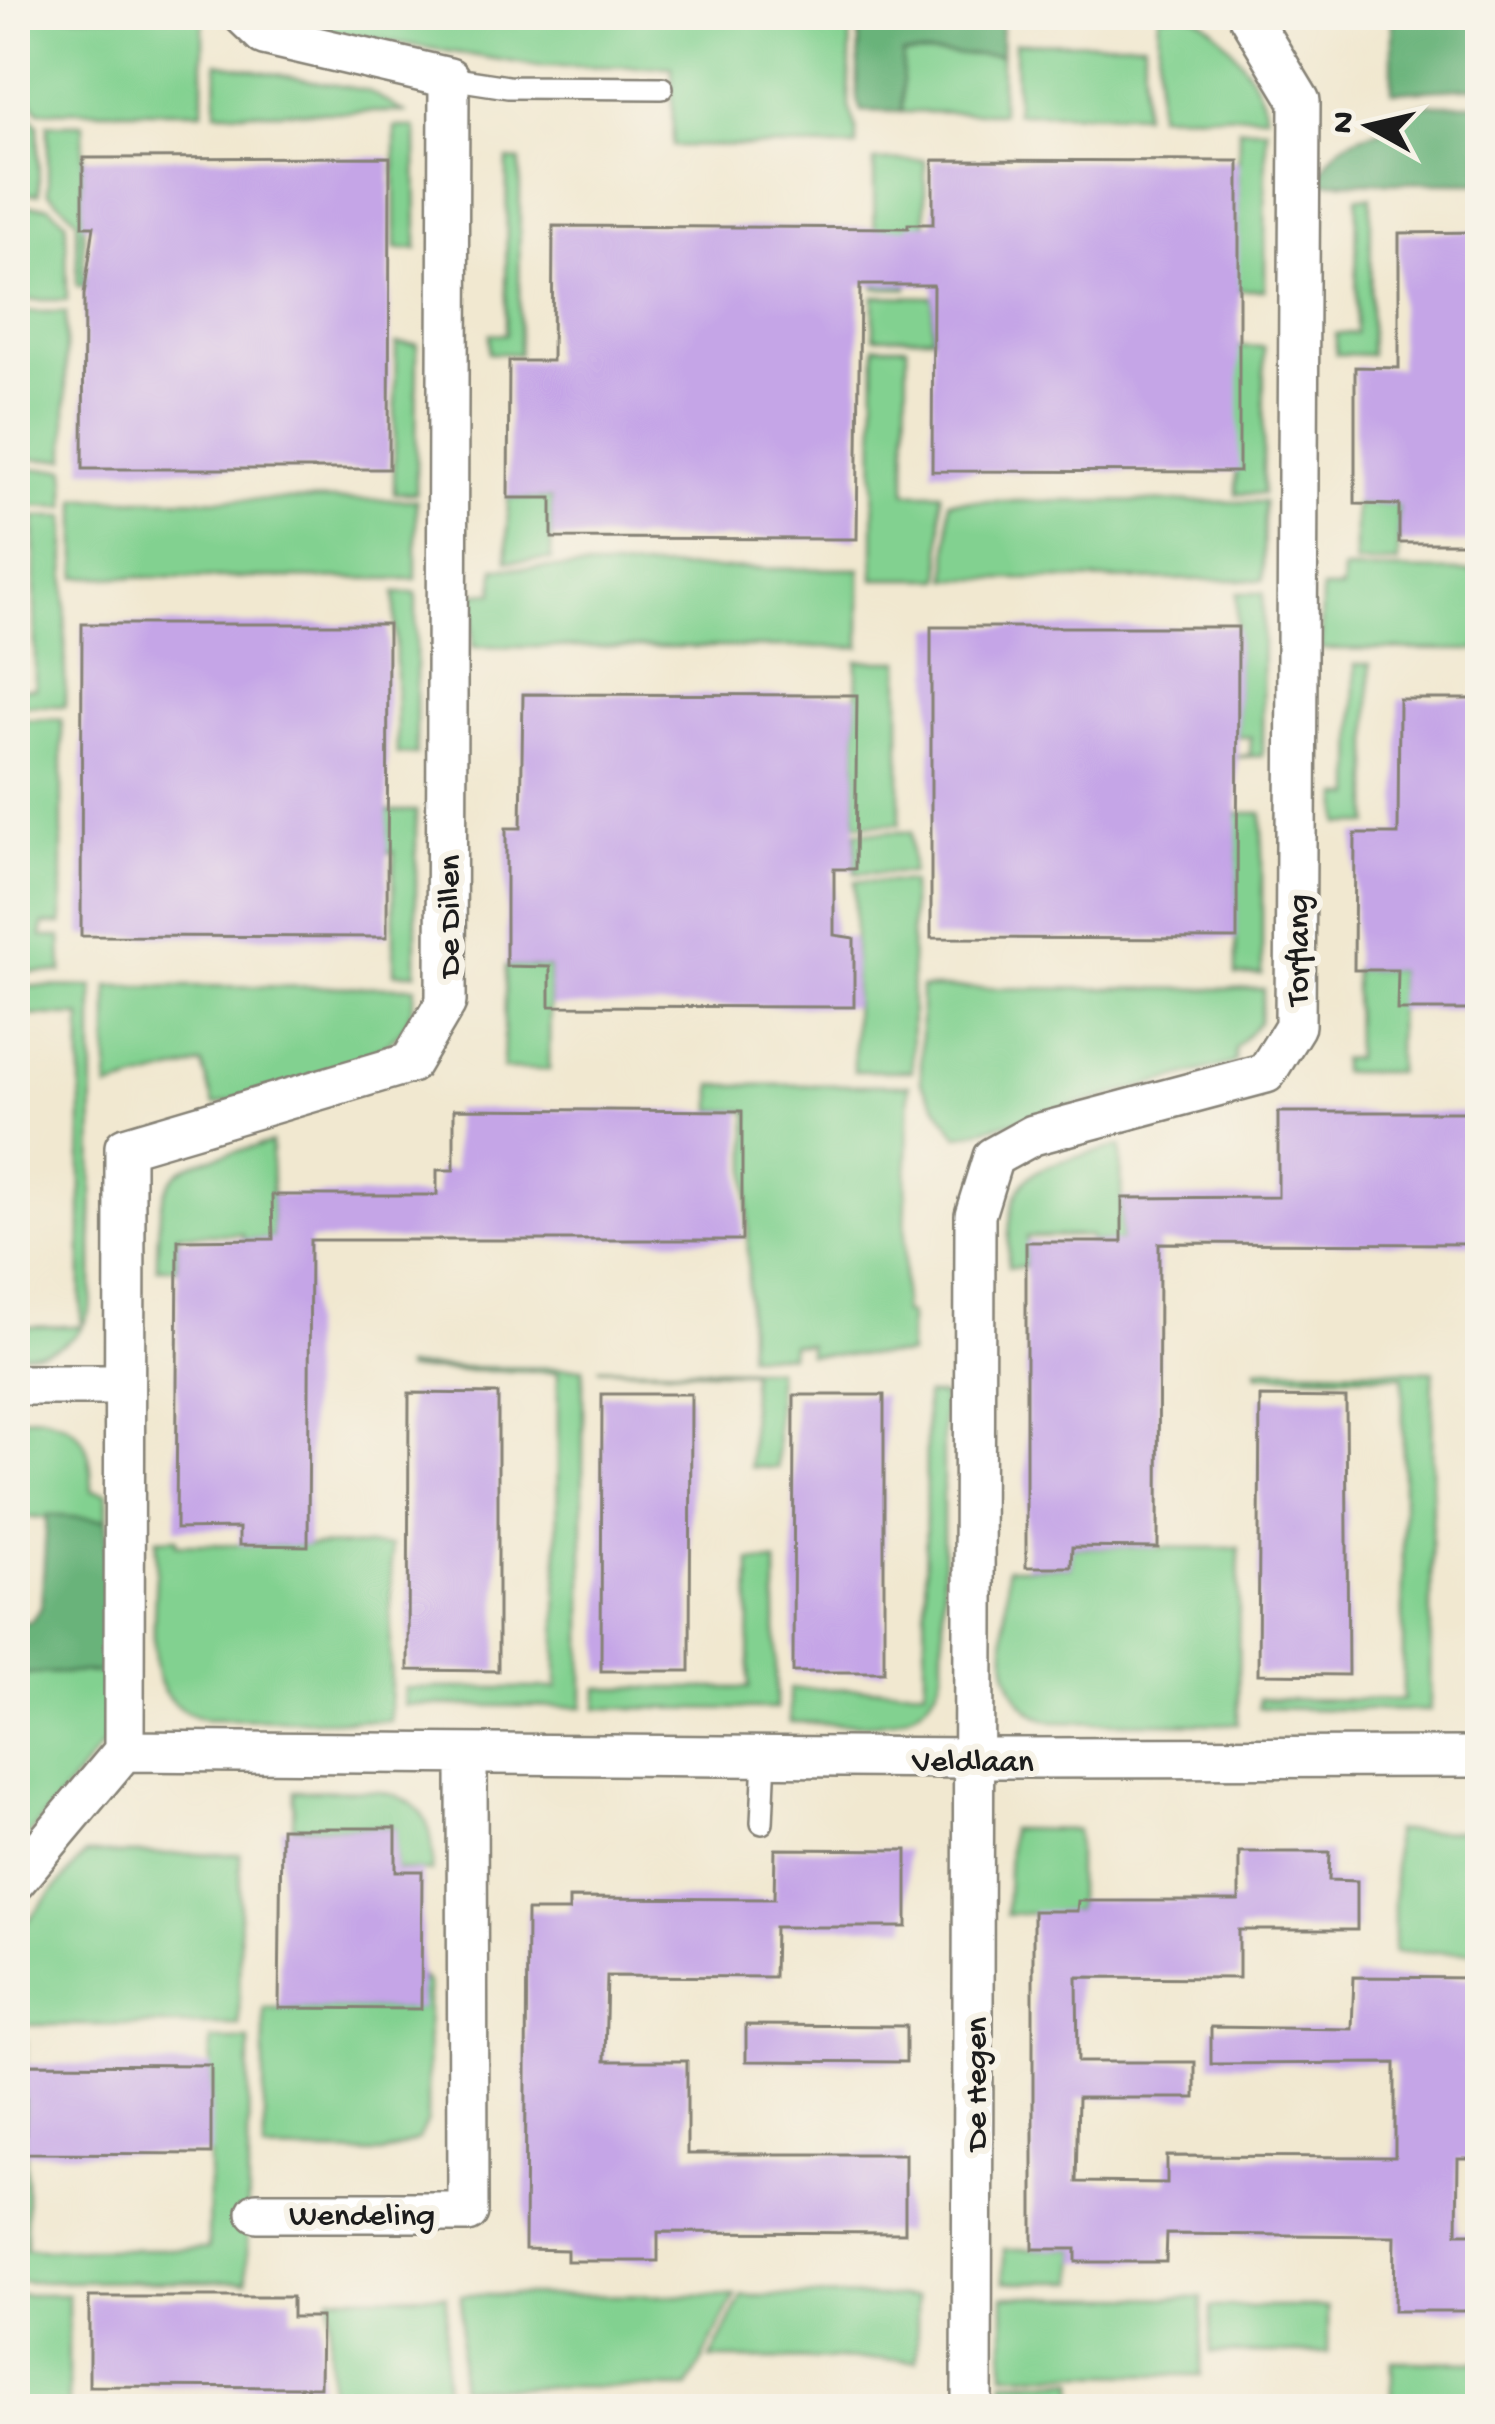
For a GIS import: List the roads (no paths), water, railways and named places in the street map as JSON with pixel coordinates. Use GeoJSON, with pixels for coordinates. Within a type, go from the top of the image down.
{"type":"FeatureCollection","features":[{"type":"Feature","properties":{"kind":"street"},"geometry":{"type":"LineString","coordinates":[[243,15],[264,35],[448,78]]}},
{"type":"Feature","properties":{"kind":"street","name":"Torflang"},"geometry":{"type":"LineString","coordinates":[[971,1758],[975,1215],[993,1156],[1033,1135],[1266,1073],[1294,1026],[1300,101],[1248,15]]}},
{"type":"Feature","properties":{"kind":"street","name":"De Dillen"},"geometry":{"type":"LineString","coordinates":[[124,1751],[125,1148],[410,1063],[446,1001],[448,78]]}},
{"type":"Feature","properties":{"kind":"street"},"geometry":{"type":"LineString","coordinates":[[15,1385],[122,1385]]}},
{"type":"Feature","properties":{"kind":"street"},"geometry":{"type":"LineString","coordinates":[[15,1881],[124,1751]]}},
{"type":"Feature","properties":{"kind":"street","name":"Veldlaan"},"geometry":{"type":"LineString","coordinates":[[124,1751],[1480,1757]]}},
{"type":"Feature","properties":{"kind":"street","name":"Wendeling"},"geometry":{"type":"LineString","coordinates":[[257,2212],[467,2212],[467,1754]]}},
{"type":"Feature","properties":{"kind":"street","name":"De Hegen"},"geometry":{"type":"LineString","coordinates":[[971,1758],[972,2409]]}},
{"type":"Feature","properties":{"kind":"lane"},"geometry":{"type":"LineString","coordinates":[[448,78],[508,88],[662,88]]}},
{"type":"Feature","properties":{"kind":"lane"},"geometry":{"type":"LineString","coordinates":[[763,1823],[766,1756]]}}]}
